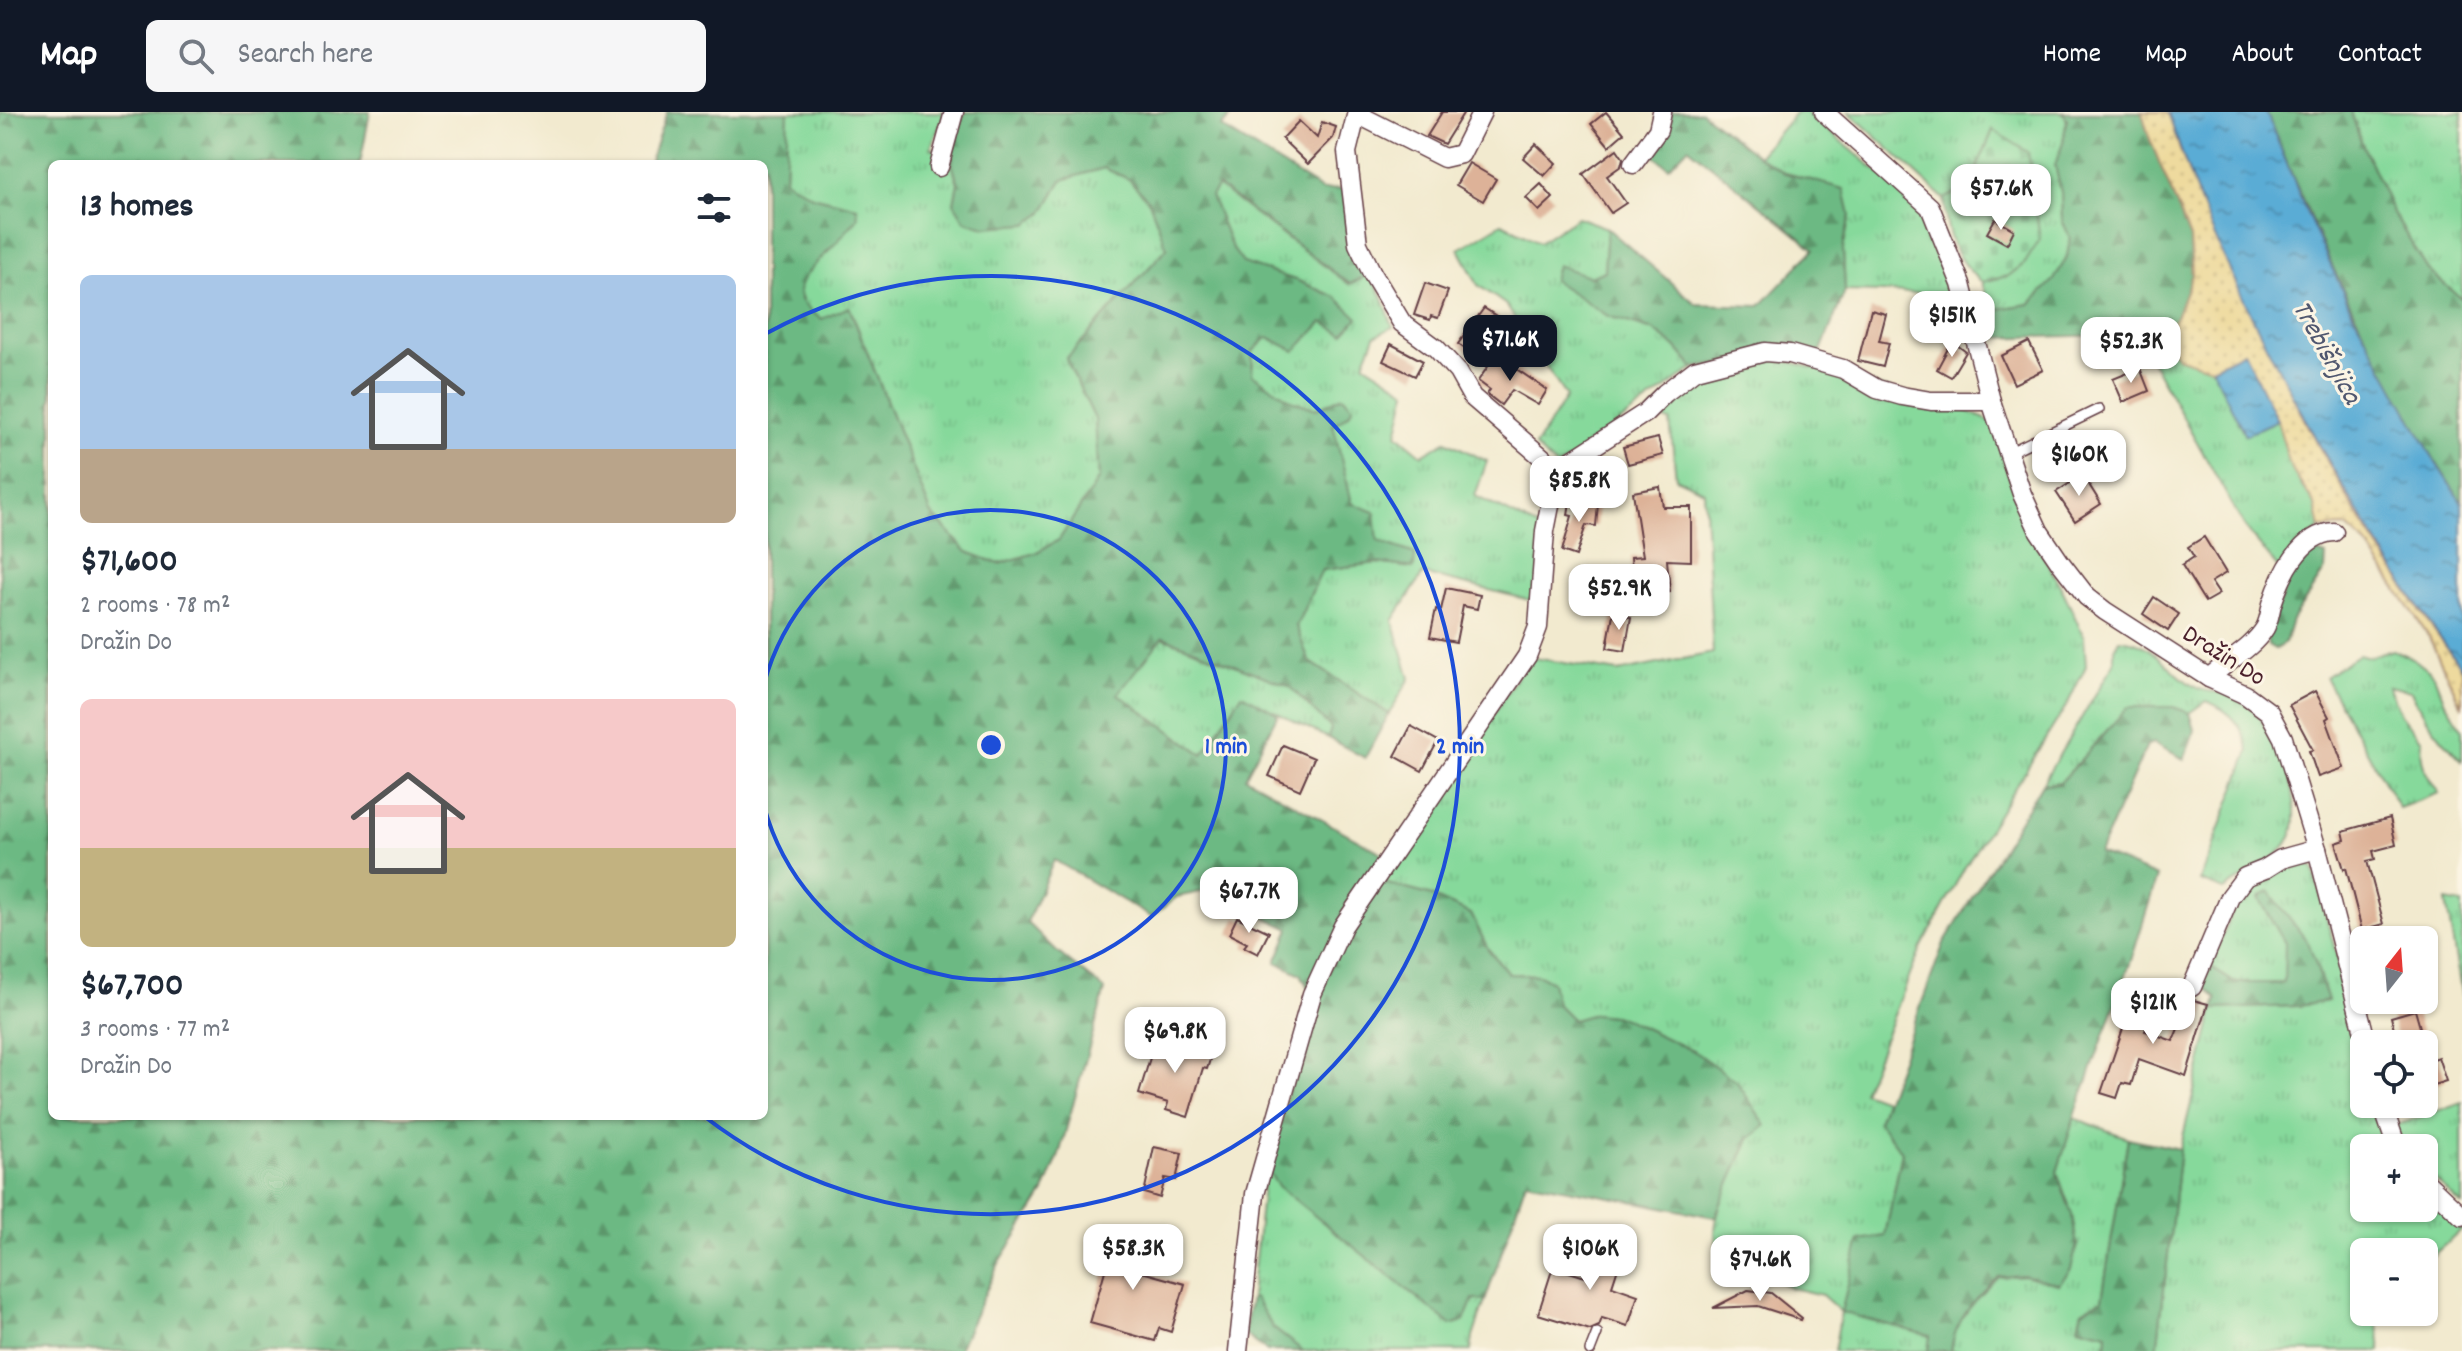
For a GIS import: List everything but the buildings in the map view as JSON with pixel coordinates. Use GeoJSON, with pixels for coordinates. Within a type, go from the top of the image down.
{"type":"FeatureCollection","features":[{"type":"Feature","properties":{"kind":"street"},"geometry":{"type":"LineString","coordinates":[[939,167],[954,112]]}},
{"type":"Feature","properties":{"kind":"street"},"geometry":{"type":"LineString","coordinates":[[1482,112],[1461,154],[1444,158],[1357,113],[1347,152],[1358,244],[1402,323],[1436,348],[1458,372],[1472,397],[1557,470]]}},
{"type":"Feature","properties":{"kind":"street"},"geometry":{"type":"LineString","coordinates":[[1633,164],[1658,130],[1662,112]]}},
{"type":"Feature","properties":{"kind":"street","name":"Dražin Do"},"geometry":{"type":"LineString","coordinates":[[1824,112],[1930,207],[1961,284],[1991,401],[2022,494],[2039,531],[2087,597],[2209,678],[2246,695],[2269,712],[2283,738],[2317,849],[2363,1030]]}},
{"type":"Feature","properties":{"kind":"street"},"geometry":{"type":"LineString","coordinates":[[1238,1351],[1255,1194],[1312,994],[1343,926],[1527,656],[1538,627],[1545,531],[1557,470],[1645,413],[1695,370],[1765,352],[1790,354],[1843,369],[1877,389],[1902,396],[1931,401],[1991,401]]}},
{"type":"Feature","properties":{"kind":"street"},"geometry":{"type":"LineString","coordinates":[[2209,678],[2254,642],[2266,625],[2285,574],[2295,557],[2320,534],[2334,532]]}},
{"type":"Feature","properties":{"kind":"street"},"geometry":{"type":"LineString","coordinates":[[2192,987],[2230,897],[2245,877],[2281,859],[2317,849]]}},
{"type":"Feature","properties":{"kind":"street"},"geometry":{"type":"LineString","coordinates":[[2438,1193],[2462,1216]]}},
{"type":"Feature","properties":{"kind":"lane"},"geometry":{"type":"LineString","coordinates":[[2008,453],[2099,409]]}},
{"type":"Feature","properties":{"kind":"lane"},"geometry":{"type":"LineString","coordinates":[[1590,1351],[1597,1333]]}},
{"type":"Feature","properties":{"kind":"green space"},"geometry":{"type":"Polygon","coordinates":[[[0,112],[370,112],[361,160],[48,160],[48,1120],[768,1120],[768,160],[650,160],[667,112],[788,112],[785,180],[812,196],[857,207],[858,218],[805,277],[799,293],[802,301],[822,319],[849,307],[931,513],[967,552],[999,564],[1035,553],[1059,540],[1099,478],[1095,419],[1066,359],[1167,248],[1149,201],[1129,179],[1104,168],[1062,180],[1042,214],[1027,224],[985,227],[965,221],[954,203],[958,183],[952,164],[954,139],[965,112],[1235,112],[1221,127],[1322,190],[1348,189],[1370,274],[1350,284],[1218,186],[1211,196],[1232,248],[1243,263],[1336,297],[1358,318],[1343,334],[1323,322],[1295,351],[1268,337],[1253,351],[1252,374],[1293,401],[1316,409],[1343,396],[1353,407],[1348,415],[1333,425],[1352,503],[1375,512],[1378,541],[1415,554],[1414,568],[1377,563],[1322,570],[1296,626],[1309,661],[1389,714],[1365,758],[1328,738],[1331,728],[1289,686],[1163,637],[1118,694],[1203,754],[1242,694],[1278,714],[1245,777],[1387,856],[1310,992],[1301,974],[1276,962],[1290,929],[1210,890],[1177,897],[1151,917],[1054,860],[1027,922],[1056,951],[1105,990],[1059,1155],[1044,1192],[999,1263],[958,1351],[0,1351],[0,112]]]}},
{"type":"Feature","properties":{"kind":"green space"},"geometry":{"type":"Polygon","coordinates":[[[788,112],[945,112],[931,148],[953,154],[952,164],[958,183],[954,203],[1042,214],[1062,180],[1104,168],[1129,179],[1149,201],[1167,248],[1066,359],[1095,419],[1099,478],[1059,540],[1035,553],[999,564],[967,552],[931,513],[850,308],[822,319],[806,310],[799,291],[805,273],[829,251],[857,207],[812,196],[785,180],[788,112]]]}},
{"type":"Feature","properties":{"kind":"green space"},"geometry":{"type":"Polygon","coordinates":[[[1671,112],[1701,112],[1785,173],[1844,189],[1850,215],[1843,249],[1845,291],[1818,358],[1791,352],[1694,368],[1676,347],[1653,330],[1608,316],[1553,280],[1557,265],[1591,277],[1604,271],[1607,228],[1696,304],[1760,306],[1814,249],[1688,147],[1669,167],[1654,156],[1671,120],[1671,112]]]}},
{"type":"Feature","properties":{"kind":"green space"},"geometry":{"type":"Polygon","coordinates":[[[1796,112],[1806,112],[1901,191],[1925,216],[1954,294],[1845,291],[1843,249],[1850,215],[1844,190],[1785,173],[1758,156],[1796,112]]]}},
{"type":"Feature","properties":{"kind":"green space"},"geometry":{"type":"Polygon","coordinates":[[[1849,112],[2062,112],[2067,117],[2063,143],[2055,165],[2061,192],[2062,220],[2070,238],[2067,257],[2054,280],[2030,304],[1990,310],[1982,282],[2008,276],[2025,263],[1993,130],[1969,188],[1944,199],[1849,112]]]}},
{"type":"Feature","properties":{"kind":"green space"},"geometry":{"type":"Polygon","coordinates":[[[2062,112],[2142,112],[2190,238],[2192,275],[2176,317],[2164,334],[1982,338],[1990,310],[2030,304],[2054,280],[2067,257],[2070,238],[2062,220],[2061,192],[2055,165],[2067,118],[2062,112]]]}},
{"type":"Feature","properties":{"kind":"green space"},"geometry":{"type":"Polygon","coordinates":[[[2266,112],[2351,112],[2394,215],[2428,270],[2462,299],[2462,503],[2405,409],[2354,312],[2266,112]]]}},
{"type":"Feature","properties":{"kind":"green space"},"geometry":{"type":"Polygon","coordinates":[[[2351,112],[2462,112],[2462,299],[2428,270],[2394,215],[2351,112]]]}},
{"type":"Feature","properties":{"kind":"green space"},"geometry":{"type":"Polygon","coordinates":[[[1993,130],[2028,152],[2040,239],[2025,263],[2008,276],[1982,282],[1964,265],[1953,246],[1944,199],[1969,187],[1993,130]]]}},
{"type":"Feature","properties":{"kind":"green space"},"geometry":{"type":"Polygon","coordinates":[[[1217,186],[1349,284],[1370,274],[1393,327],[1375,336],[1364,363],[1407,391],[1397,434],[1422,455],[1446,441],[1487,461],[1475,496],[1543,530],[1538,602],[1423,574],[1393,621],[1410,678],[1389,714],[1309,661],[1296,626],[1322,570],[1377,563],[1413,568],[1415,554],[1378,541],[1352,504],[1333,425],[1353,408],[1343,396],[1316,409],[1293,401],[1252,375],[1253,351],[1268,337],[1323,322],[1357,318],[1336,297],[1243,263],[1232,248],[1211,196],[1217,186]]]}},
{"type":"Feature","properties":{"kind":"green space"},"geometry":{"type":"Polygon","coordinates":[[[1577,217],[1607,228],[1604,271],[1591,277],[1557,266],[1608,316],[1653,330],[1676,347],[1694,368],[1557,468],[1535,447],[1566,397],[1506,305],[1478,285],[1459,249],[1502,223],[1539,242],[1577,217]]]}},
{"type":"Feature","properties":{"kind":"green space"},"geometry":{"type":"Polygon","coordinates":[[[2136,333],[2164,334],[2177,357],[2212,368],[2245,435],[2277,420],[2300,484],[2315,505],[2320,528],[2278,568],[2244,526],[2136,333]]]}},
{"type":"Feature","properties":{"kind":"green space"},"geometry":{"type":"Polygon","coordinates":[[[1766,355],[1965,410],[1992,422],[2022,517],[2064,593],[2084,637],[2086,666],[2068,703],[1965,867],[1921,948],[1863,1092],[1885,1100],[1878,1121],[1902,1152],[1885,1236],[1931,1336],[1928,1351],[1834,1351],[1841,1312],[1822,1295],[1792,1288],[1719,1251],[1715,1239],[1719,1210],[1749,1139],[1695,1052],[1621,1017],[1594,1014],[1573,1020],[1557,1004],[1539,975],[1509,974],[1488,949],[1471,914],[1429,895],[1380,882],[1443,792],[1450,790],[1456,782],[1465,760],[1529,657],[1618,672],[1713,653],[1704,491],[1676,478],[1670,421],[1648,413],[1696,371],[1766,355]]]}},
{"type":"Feature","properties":{"kind":"green space"},"geometry":{"type":"Polygon","coordinates":[[[2311,551],[2326,556],[2325,570],[2292,620],[2285,643],[2275,649],[2268,645],[2267,636],[2288,580],[2311,551]]]}},
{"type":"Feature","properties":{"kind":"green space"},"geometry":{"type":"Polygon","coordinates":[[[1162,637],[1289,686],[1332,728],[1328,738],[1242,695],[1203,754],[1117,694],[1162,637]]]}},
{"type":"Feature","properties":{"kind":"green space"},"geometry":{"type":"Polygon","coordinates":[[[2119,639],[2142,645],[2195,687],[2232,695],[2243,701],[2265,723],[2282,751],[2294,803],[2291,837],[2270,861],[2224,890],[2200,881],[2249,751],[2235,720],[2216,705],[2207,701],[2190,713],[2173,707],[2128,707],[2060,783],[2042,784],[2114,663],[2114,648],[2119,639]]]}},
{"type":"Feature","properties":{"kind":"green space"},"geometry":{"type":"Polygon","coordinates":[[[2393,650],[2414,659],[2434,675],[2444,700],[2462,728],[2462,760],[2434,728],[2411,691],[2388,686],[2401,715],[2422,740],[2424,768],[2439,793],[2399,808],[2325,677],[2359,654],[2369,657],[2393,650]]]}},
{"type":"Feature","properties":{"kind":"green space"},"geometry":{"type":"Polygon","coordinates":[[[2128,707],[2173,707],[2190,713],[2195,730],[2184,759],[2154,743],[2147,745],[2099,853],[2157,877],[2057,1172],[2072,1215],[2077,1245],[2071,1269],[2059,1284],[2023,1275],[1999,1277],[1962,1319],[1951,1351],[1928,1351],[1930,1336],[1841,1312],[1859,1240],[1885,1236],[1902,1152],[1878,1121],[1944,943],[2042,784],[2060,783],[2128,707]]]}},
{"type":"Feature","properties":{"kind":"green space"},"geometry":{"type":"Polygon","coordinates":[[[2299,861],[2313,867],[2357,1030],[2350,1030],[2350,1118],[2382,1118],[2387,1134],[2350,1134],[2350,1222],[2438,1222],[2438,1205],[2462,1230],[2438,1251],[2438,1238],[2350,1238],[2350,1326],[2378,1326],[2381,1351],[2157,1351],[2180,1149],[2214,1009],[2299,1006],[2327,1001],[2259,898],[2285,943],[2285,983],[2235,983],[2210,967],[2239,896],[2251,883],[2299,861]]]}},
{"type":"Feature","properties":{"kind":"green space"},"geometry":{"type":"Polygon","coordinates":[[[1380,882],[1429,895],[1471,914],[1488,949],[1509,974],[1539,975],[1552,982],[1557,1004],[1573,1020],[1594,1014],[1621,1017],[1695,1052],[1737,1082],[1766,1126],[1749,1139],[1715,1217],[1526,1181],[1485,1301],[1473,1299],[1464,1321],[1451,1325],[1279,1187],[1265,1167],[1278,1122],[1337,947],[1380,882]]]}},
{"type":"Feature","properties":{"kind":"green space"},"geometry":{"type":"Polygon","coordinates":[[[2269,891],[2309,944],[2328,1001],[2299,1006],[2214,1009],[2217,999],[2202,985],[2210,967],[2235,983],[2284,983],[2285,943],[2259,898],[2269,891]]]}},
{"type":"Feature","properties":{"kind":"green space"},"geometry":{"type":"Polygon","coordinates":[[[2446,901],[2462,904],[2462,996],[2446,901]]]}},
{"type":"Feature","properties":{"kind":"green space"},"geometry":{"type":"Polygon","coordinates":[[[2462,1102],[2462,1205],[2438,1182],[2438,1134],[2398,1134],[2394,1126],[2417,1118],[2438,1118],[2438,1110],[2462,1102]]]}},
{"type":"Feature","properties":{"kind":"green space"},"geometry":{"type":"Polygon","coordinates":[[[2074,1118],[2128,1138],[2102,1299],[2082,1311],[2078,1326],[2107,1333],[2106,1351],[1951,1351],[1962,1319],[1999,1277],[2023,1275],[2059,1284],[2072,1215],[2057,1172],[2074,1118]]]}},
{"type":"Feature","properties":{"kind":"green space"},"geometry":{"type":"Polygon","coordinates":[[[2128,1138],[2180,1149],[2157,1351],[2106,1351],[2107,1333],[2078,1326],[2082,1311],[2102,1299],[2128,1138]]]}},
{"type":"Feature","properties":{"kind":"green space"},"geometry":{"type":"Polygon","coordinates":[[[1265,1167],[1464,1321],[1472,1299],[1485,1301],[1471,1351],[1303,1351],[1273,1328],[1251,1297],[1265,1167]]]}},
{"type":"Feature","properties":{"kind":"green space"},"geometry":{"type":"Polygon","coordinates":[[[1251,1297],[1273,1328],[1303,1351],[1267,1351],[1244,1334],[1251,1297]]]}},
{"type":"Feature","properties":{"kind":"sand"},"geometry":{"type":"Polygon","coordinates":[[[2142,112],[2168,112],[2221,251],[2308,427],[2358,516],[2462,669],[2462,707],[2429,637],[2367,545],[2347,527],[2320,528],[2315,505],[2291,469],[2277,420],[2244,352],[2212,368],[2177,357],[2164,334],[2176,317],[2192,275],[2190,238],[2142,112]]]}},
{"type":"Feature","properties":{"kind":"water","name":"Trebišnjica"},"geometry":{"type":"Polygon","coordinates":[[[2168,112],[2266,112],[2308,216],[2354,315],[2436,463],[2462,503],[2462,669],[2384,554],[2291,393],[2214,234],[2168,112]]]}},
{"type":"Feature","properties":{"kind":"water"},"geometry":{"type":"Polygon","coordinates":[[[2244,352],[2277,420],[2245,435],[2212,368],[2244,352]]]}}]}
